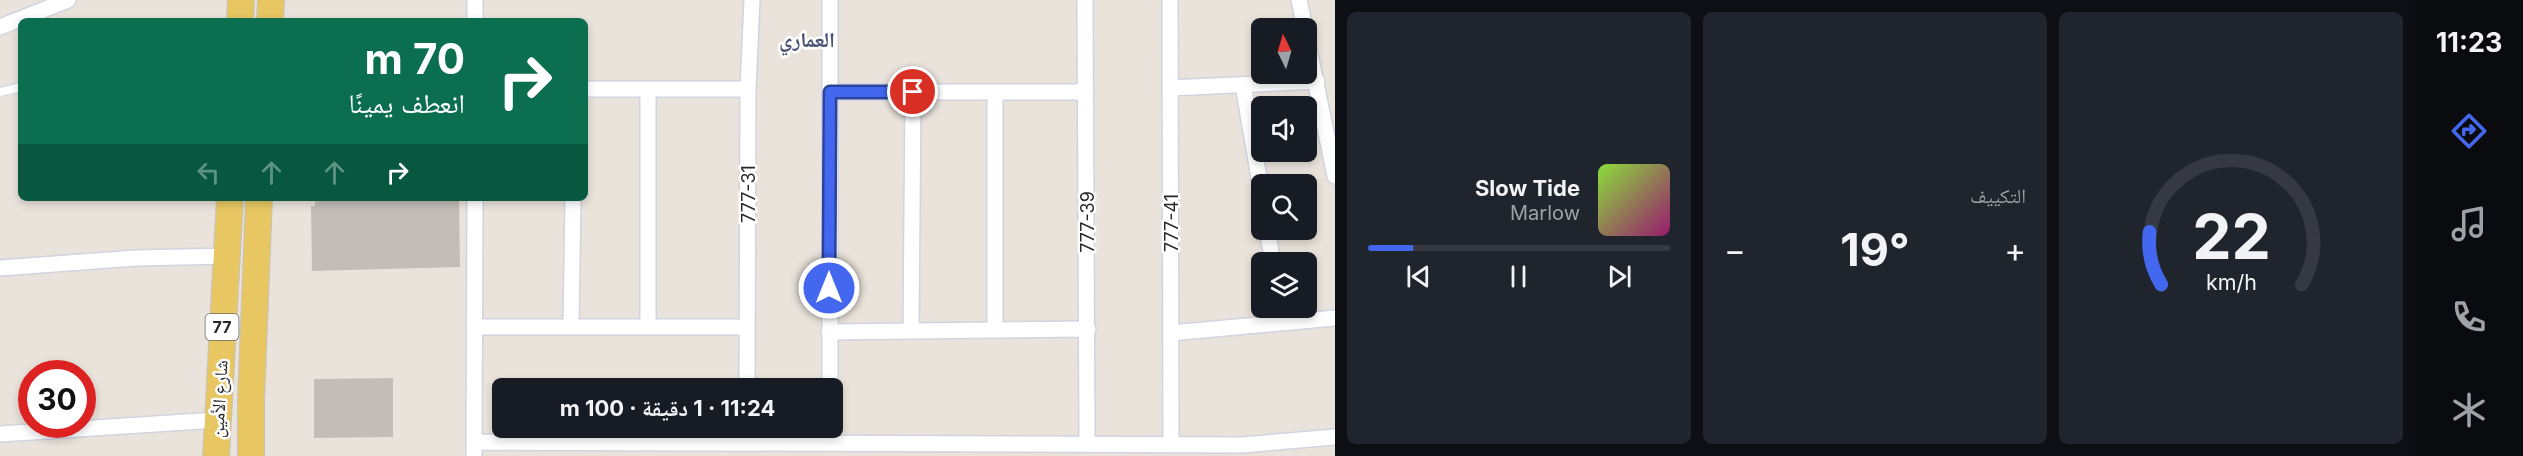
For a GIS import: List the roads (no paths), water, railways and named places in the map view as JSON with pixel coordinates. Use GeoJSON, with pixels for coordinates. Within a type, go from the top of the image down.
{"type":"FeatureCollection","features":[{"type":"Feature","properties":{"kind":"main road"},"geometry":{"type":"LineString","coordinates":[[240,18],[241,0]]}},
{"type":"Feature","properties":{"kind":"main road"},"geometry":{"type":"LineString","coordinates":[[270,18],[271,0]]}},
{"type":"Feature","properties":{"kind":"main road","name":"شارع الأمين"},"geometry":{"type":"LineString","coordinates":[[216,456],[230,201]]}},
{"type":"Feature","properties":{"kind":"main road","name":"شارع الأمين"},"geometry":{"type":"LineString","coordinates":[[251,456],[259,201]]}},
{"type":"Feature","properties":{"kind":"street"},"geometry":{"type":"LineString","coordinates":[[23,18],[68,0]]}},
{"type":"Feature","properties":{"kind":"street"},"geometry":{"type":"LineString","coordinates":[[475,0],[475,18]]}},
{"type":"Feature","properties":{"kind":"street","name":"777-31"},"geometry":{"type":"LineString","coordinates":[[747,378],[748,89],[752,0]]}},
{"type":"Feature","properties":{"kind":"street"},"geometry":{"type":"LineString","coordinates":[[830,0],[830,378]]}},
{"type":"Feature","properties":{"kind":"street","name":"777-39"},"geometry":{"type":"LineString","coordinates":[[1086,0],[1087,443]]}},
{"type":"Feature","properties":{"kind":"street","name":"777-41"},"geometry":{"type":"LineString","coordinates":[[1170,0],[1171,445]]}},
{"type":"Feature","properties":{"kind":"street"},"geometry":{"type":"LineString","coordinates":[[1299,0],[1303,18]]}},
{"type":"Feature","properties":{"kind":"street"},"geometry":{"type":"LineString","coordinates":[[0,27],[18,20]]}},
{"type":"Feature","properties":{"kind":"street"},"geometry":{"type":"LineString","coordinates":[[1317,81],[1335,176]]}},
{"type":"Feature","properties":{"kind":"street"},"geometry":{"type":"LineString","coordinates":[[1170,88],[1262,84]]}},
{"type":"Feature","properties":{"kind":"street"},"geometry":{"type":"LineString","coordinates":[[1243,85],[1258,174]]}},
{"type":"Feature","properties":{"kind":"street"},"geometry":{"type":"LineString","coordinates":[[588,89],[748,89]]}},
{"type":"Feature","properties":{"kind":"street"},"geometry":{"type":"LineString","coordinates":[[648,89],[648,327]]}},
{"type":"Feature","properties":{"kind":"street"},"geometry":{"type":"LineString","coordinates":[[830,92],[1086,92]]}},
{"type":"Feature","properties":{"kind":"street"},"geometry":{"type":"LineString","coordinates":[[911,331],[913,92]]}},
{"type":"Feature","properties":{"kind":"street"},"geometry":{"type":"LineString","coordinates":[[995,92],[995,330]]}},
{"type":"Feature","properties":{"kind":"street"},"geometry":{"type":"LineString","coordinates":[[475,201],[475,449],[694,450],[748,443],[807,450],[826,438]]}},
{"type":"Feature","properties":{"kind":"street"},"geometry":{"type":"LineString","coordinates":[[571,327],[573,201]]}},
{"type":"Feature","properties":{"kind":"street"},"geometry":{"type":"LineString","coordinates":[[0,268],[136,258],[226,256]]}},
{"type":"Feature","properties":{"kind":"street"},"geometry":{"type":"LineString","coordinates":[[1282,318],[1283,323]]}},
{"type":"Feature","properties":{"kind":"street"},"geometry":{"type":"LineString","coordinates":[[1171,333],[1335,318]]}},
{"type":"Feature","properties":{"kind":"street"},"geometry":{"type":"LineString","coordinates":[[474,327],[747,327]]}},
{"type":"Feature","properties":{"kind":"street"},"geometry":{"type":"LineString","coordinates":[[829,332],[1088,329]]}},
{"type":"Feature","properties":{"kind":"street"},"geometry":{"type":"LineString","coordinates":[[0,434],[217,420]]}},
{"type":"Feature","properties":{"kind":"street"},"geometry":{"type":"LineString","coordinates":[[843,435],[1087,443],[1137,451],[1171,445],[1242,451],[1335,437]]}},
{"type":"Feature","properties":{"kind":"street"},"geometry":{"type":"LineString","coordinates":[[748,438],[748,443]]}},
{"type":"Feature","properties":{"kind":"lane"},"geometry":{"type":"LineString","coordinates":[[0,92],[18,88]]}},
{"type":"Feature","properties":{"kind":"district","name":"العماري"},"geometry":{"type":"Point","coordinates":[807,39]}}]}
